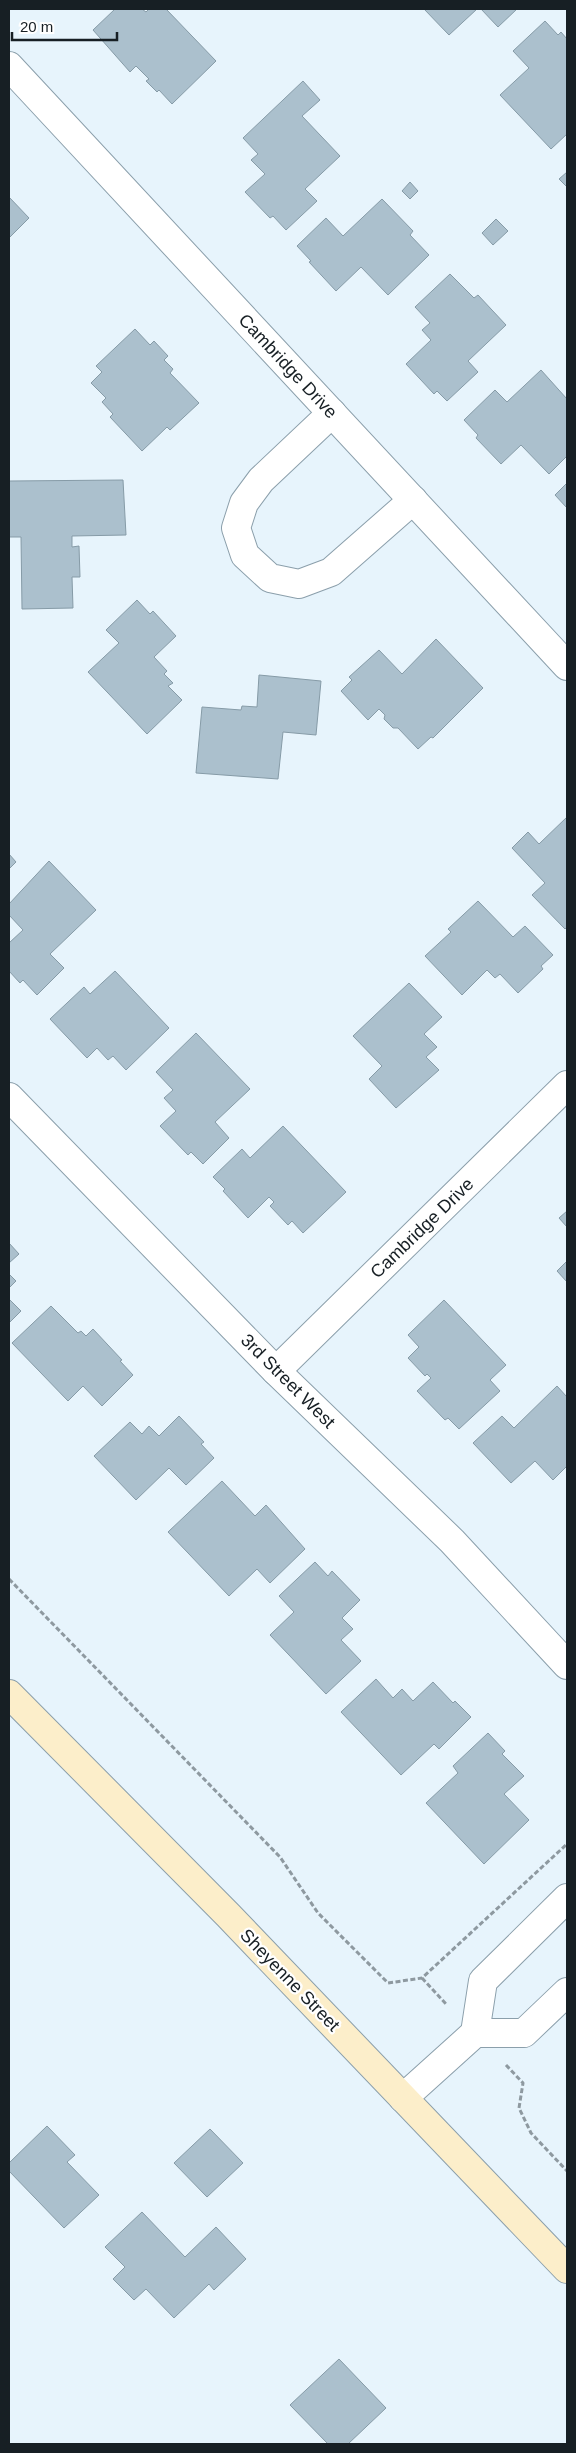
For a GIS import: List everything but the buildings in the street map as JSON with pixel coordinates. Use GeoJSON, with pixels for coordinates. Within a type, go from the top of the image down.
{"type":"FeatureCollection","features":[{"type":"Feature","properties":{"kind":"main road","name":"Sheyenne Street"},"geometry":{"type":"LineString","coordinates":[[9,1694],[228,1915],[567,2269]]}},
{"type":"Feature","properties":{"kind":"street","name":"Cambridge Drive"},"geometry":{"type":"LineString","coordinates":[[9,66],[567,666]]}},
{"type":"Feature","properties":{"kind":"street"},"geometry":{"type":"LineString","coordinates":[[332,413],[261,480],[244,503],[236,528],[245,555],[270,578],[299,584],[331,572],[413,500]]}},
{"type":"Feature","properties":{"kind":"street","name":"Cambridge Drive"},"geometry":{"type":"LineString","coordinates":[[276,1371],[567,1085]]}},
{"type":"Feature","properties":{"kind":"street","name":"3rd Street West"},"geometry":{"type":"LineString","coordinates":[[9,1097],[276,1371],[452,1541],[567,1665]]}},
{"type":"Feature","properties":{"kind":"street"},"geometry":{"type":"LineString","coordinates":[[476,2034],[483,1981],[567,1898]]}},
{"type":"Feature","properties":{"kind":"street"},"geometry":{"type":"LineString","coordinates":[[403,2098],[476,2034],[524,2033],[567,1992]]}},
{"type":"Feature","properties":{"kind":"path"},"geometry":{"type":"LineString","coordinates":[[9,1579],[280,1857],[318,1913],[388,1983],[422,1978],[567,1844]]}},
{"type":"Feature","properties":{"kind":"path"},"geometry":{"type":"LineString","coordinates":[[523,2083],[518,2108],[531,2133],[567,2171]]}}]}
